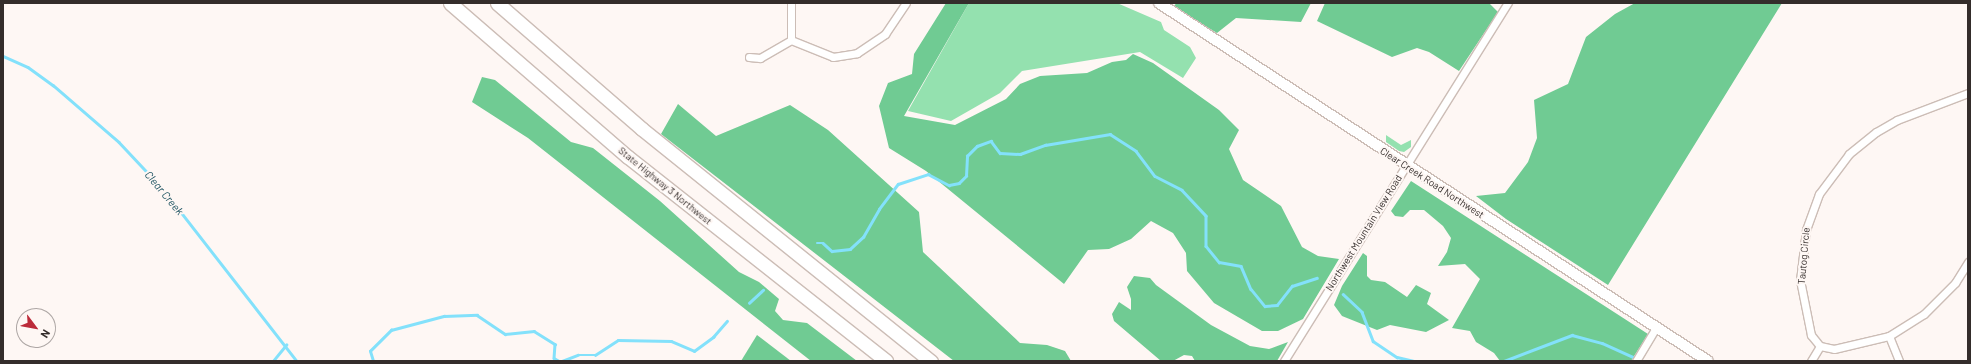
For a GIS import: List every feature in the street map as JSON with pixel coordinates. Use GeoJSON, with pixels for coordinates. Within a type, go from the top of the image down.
{"type":"FeatureCollection","features":[{"type":"Feature","properties":{"kind":"highway","name":"State Highway 3 Northwest"},"geometry":{"type":"LineString","coordinates":[[450,3],[628,157],[886,361]]}},
{"type":"Feature","properties":{"kind":"highway"},"geometry":{"type":"LineString","coordinates":[[497,3],[636,124],[930,361]]}},
{"type":"Feature","properties":{"kind":"main road","name":"Clear Creek Road Northwest"},"geometry":{"type":"LineString","coordinates":[[1158,3],[1406,166],[1708,361]]}},
{"type":"Feature","properties":{"kind":"street"},"geometry":{"type":"LineString","coordinates":[[791,3],[791,40]]}},
{"type":"Feature","properties":{"kind":"street"},"geometry":{"type":"LineString","coordinates":[[791,40],[834,56],[857,53],[885,34],[906,3]]}},
{"type":"Feature","properties":{"kind":"street","name":"Northwest Mountain View Road"},"geometry":{"type":"LineString","coordinates":[[1284,361],[1508,3]]}},
{"type":"Feature","properties":{"kind":"street"},"geometry":{"type":"LineString","coordinates":[[749,57],[760,58],[791,40]]}},
{"type":"Feature","properties":{"kind":"street","name":"Tautog Circle"},"geometry":{"type":"LineString","coordinates":[[1820,346],[1811,335],[1800,280],[1806,230],[1819,194],[1849,154],[1867,138],[1897,120],[1968,93]]}},
{"type":"Feature","properties":{"kind":"street"},"geometry":{"type":"LineString","coordinates":[[1811,361],[1820,346],[1834,349],[1889,336],[1924,314],[1955,283],[1968,262]]}},
{"type":"Feature","properties":{"kind":"street"},"geometry":{"type":"LineString","coordinates":[[1636,361],[1656,328]]}},
{"type":"Feature","properties":{"kind":"street"},"geometry":{"type":"LineString","coordinates":[[1889,336],[1899,361]]}},
{"type":"Feature","properties":{"kind":"green space"},"geometry":{"type":"Polygon","coordinates":[[[946,3],[969,3],[904,116],[955,125],[1006,99],[1020,84],[1040,76],[1087,73],[1112,62],[1126,60],[1133,54],[1153,63],[1219,110],[1239,130],[1229,149],[1243,180],[1281,206],[1302,247],[1318,256],[1339,259],[1303,319],[1278,331],[1262,331],[1214,303],[1187,271],[1186,253],[1173,233],[1151,221],[1131,239],[1109,249],[1088,250],[1064,284],[926,171],[889,148],[879,106],[888,83],[912,74],[914,54],[946,3]]]}},
{"type":"Feature","properties":{"kind":"green space"},"geometry":{"type":"Polygon","coordinates":[[[969,3],[1117,3],[1161,22],[1164,30],[1190,47],[1196,58],[1183,78],[1140,52],[1022,71],[1000,93],[951,121],[908,111],[969,3]]]}},
{"type":"Feature","properties":{"kind":"green space"},"geometry":{"type":"Polygon","coordinates":[[[1176,3],[1311,3],[1301,22],[1236,18],[1217,33],[1174,7],[1176,3]]]}},
{"type":"Feature","properties":{"kind":"green space"},"geometry":{"type":"Polygon","coordinates":[[[1325,3],[1489,3],[1498,12],[1459,71],[1429,52],[1417,48],[1392,57],[1317,21],[1325,3]]]}},
{"type":"Feature","properties":{"kind":"green space"},"geometry":{"type":"Polygon","coordinates":[[[1635,3],[1782,3],[1608,285],[1506,219],[1476,196],[1505,193],[1528,162],[1537,138],[1534,100],[1568,84],[1586,37],[1615,14],[1635,3]]]}},
{"type":"Feature","properties":{"kind":"green space"},"geometry":{"type":"Polygon","coordinates":[[[482,77],[495,80],[571,142],[593,148],[660,201],[739,272],[759,282],[779,299],[775,311],[783,320],[807,323],[857,361],[811,361],[528,138],[472,102],[482,77]]]}},
{"type":"Feature","properties":{"kind":"green space"},"geometry":{"type":"Polygon","coordinates":[[[678,104],[716,136],[790,105],[828,130],[919,212],[923,252],[1020,343],[1047,345],[1065,351],[1071,361],[954,361],[661,134],[678,104]]]}},
{"type":"Feature","properties":{"kind":"green space"},"geometry":{"type":"Polygon","coordinates":[[[1386,135],[1401,145],[1411,140],[1411,147],[1404,152],[1399,151],[1386,142],[1386,135]]]}},
{"type":"Feature","properties":{"kind":"green space"},"geometry":{"type":"Polygon","coordinates":[[[1411,181],[1648,334],[1631,361],[1500,361],[1494,353],[1476,342],[1470,331],[1452,328],[1480,279],[1465,264],[1438,266],[1447,252],[1451,238],[1443,226],[1424,210],[1410,210],[1403,217],[1395,216],[1391,211],[1411,181]]]}},
{"type":"Feature","properties":{"kind":"green space"},"geometry":{"type":"Polygon","coordinates":[[[1363,253],[1367,256],[1367,276],[1371,280],[1385,282],[1407,297],[1416,285],[1431,293],[1427,304],[1449,320],[1426,332],[1390,325],[1377,330],[1342,316],[1334,305],[1342,286],[1363,253]]]}},
{"type":"Feature","properties":{"kind":"green space"},"geometry":{"type":"Polygon","coordinates":[[[1134,276],[1150,278],[1156,285],[1211,325],[1250,346],[1269,349],[1288,342],[1277,361],[1195,361],[1192,356],[1184,355],[1173,361],[1161,361],[1114,321],[1112,314],[1119,302],[1131,310],[1131,299],[1127,287],[1134,276]]]}},
{"type":"Feature","properties":{"kind":"green space"},"geometry":{"type":"Polygon","coordinates":[[[757,335],[791,361],[741,361],[757,335]]]}},
{"type":"Feature","properties":{"kind":"waterway","name":"Clear Creek"},"geometry":{"type":"LineString","coordinates":[[3,56],[28,67],[53,85],[119,142],[163,189],[297,361]]}},
{"type":"Feature","properties":{"kind":"waterway"},"geometry":{"type":"LineString","coordinates":[[817,243],[823,243],[832,251],[850,249],[863,237],[879,209],[898,184],[928,174],[949,185],[959,183],[966,176],[967,156],[977,146],[991,141],[1000,153],[1020,154],[1045,145],[1110,134],[1136,151],[1155,176],[1182,190],[1206,216],[1206,246],[1219,262],[1241,266],[1251,289],[1265,306],[1277,305],[1292,286],[1317,278]]}},
{"type":"Feature","properties":{"kind":"waterway"},"geometry":{"type":"LineString","coordinates":[[749,303],[763,290]]}},
{"type":"Feature","properties":{"kind":"waterway"},"geometry":{"type":"LineString","coordinates":[[1343,294],[1362,312],[1373,341],[1397,357],[1414,361]]}},
{"type":"Feature","properties":{"kind":"waterway"},"geometry":{"type":"LineString","coordinates":[[373,361],[370,351],[391,330],[444,316],[477,315],[505,334],[534,331],[555,344],[554,358],[559,361]]}},
{"type":"Feature","properties":{"kind":"waterway"},"geometry":{"type":"LineString","coordinates":[[562,361],[578,355],[595,355],[618,340],[671,341],[694,351],[713,337],[727,321]]}},
{"type":"Feature","properties":{"kind":"waterway"},"geometry":{"type":"LineString","coordinates":[[1504,361],[1572,335],[1602,343],[1633,357]]}},
{"type":"Feature","properties":{"kind":"waterway"},"geometry":{"type":"LineString","coordinates":[[273,361],[286,345]]}}]}
